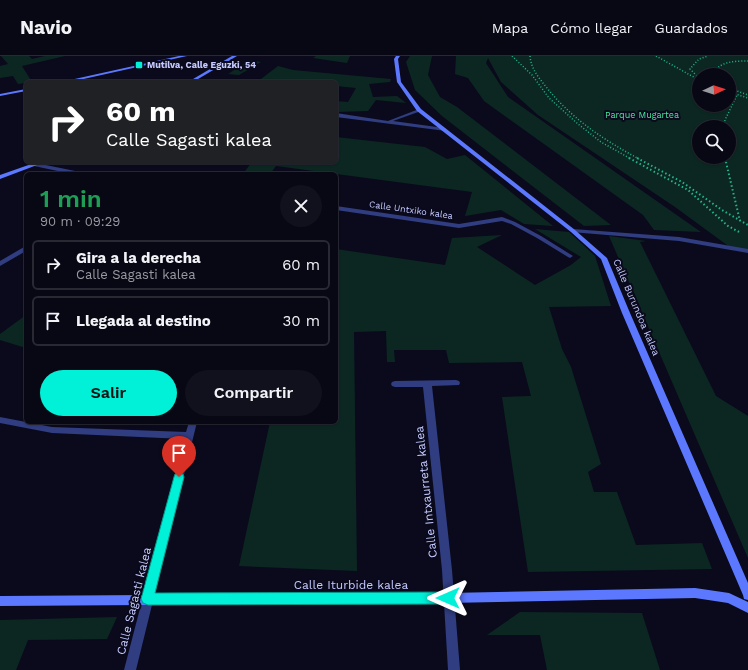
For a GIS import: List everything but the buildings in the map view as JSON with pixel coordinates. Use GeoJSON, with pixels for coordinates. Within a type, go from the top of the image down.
{"type":"FeatureCollection","features":[{"type":"Feature","properties":{"kind":"street"},"geometry":{"type":"LineString","coordinates":[[72,80],[185,56]]}},
{"type":"Feature","properties":{"kind":"street"},"geometry":{"type":"LineString","coordinates":[[224,56],[230,59]]}},
{"type":"Feature","properties":{"kind":"street"},"geometry":{"type":"LineString","coordinates":[[193,80],[235,56]]}},
{"type":"Feature","properties":{"kind":"street","name":"Calle Burundoa kalea"},"geometry":{"type":"LineString","coordinates":[[398,56],[396,59],[399,82],[419,110],[573,231],[604,258],[626,313],[748,595]]}},
{"type":"Feature","properties":{"kind":"street"},"geometry":{"type":"LineString","coordinates":[[0,95],[24,90]]}},
{"type":"Feature","properties":{"kind":"street"},"geometry":{"type":"LineString","coordinates":[[389,122],[419,110]]}},
{"type":"Feature","properties":{"kind":"street"},"geometry":{"type":"LineString","coordinates":[[338,116],[444,130]]}},
{"type":"Feature","properties":{"kind":"street"},"geometry":{"type":"LineString","coordinates":[[0,177],[36,164]]}},
{"type":"Feature","properties":{"kind":"street"},"geometry":{"type":"LineString","coordinates":[[43,164],[73,172]]}},
{"type":"Feature","properties":{"kind":"street","name":"Calle Untxiko kalea"},"geometry":{"type":"LineString","coordinates":[[338,208],[459,226],[502,219],[570,256]]}},
{"type":"Feature","properties":{"kind":"street"},"geometry":{"type":"LineString","coordinates":[[573,231],[679,239],[748,251]]}},
{"type":"Feature","properties":{"kind":"street"},"geometry":{"type":"LineString","coordinates":[[0,264],[24,249]]}},
{"type":"Feature","properties":{"kind":"street"},"geometry":{"type":"LineString","coordinates":[[395,384],[456,383]]}},
{"type":"Feature","properties":{"kind":"street","name":"Calle Intxaurreta kalea"},"geometry":{"type":"LineString","coordinates":[[427,384],[447,570],[454,670]]}},
{"type":"Feature","properties":{"kind":"street"},"geometry":{"type":"LineString","coordinates":[[0,420],[52,430],[190,436]]}},
{"type":"Feature","properties":{"kind":"street","name":"Calle Sagasti kalea"},"geometry":{"type":"LineString","coordinates":[[130,670],[193,424]]}},
{"type":"Feature","properties":{"kind":"street","name":"Calle Iturbide kalea"},"geometry":{"type":"LineString","coordinates":[[0,601],[448,598],[695,593],[729,598],[748,608]]}},
{"type":"Feature","properties":{"kind":"path"},"geometry":{"type":"LineString","coordinates":[[512,56],[532,75],[558,108],[601,142],[688,190],[728,226],[746,236]]}},
{"type":"Feature","properties":{"kind":"path"},"geometry":{"type":"LineString","coordinates":[[530,56],[530,62],[534,71],[549,92],[582,124],[605,141],[682,182],[722,210],[748,225]]}},
{"type":"Feature","properties":{"kind":"path"},"geometry":{"type":"LineString","coordinates":[[656,56],[692,75]]}},
{"type":"Feature","properties":{"kind":"path"},"geometry":{"type":"LineString","coordinates":[[692,71],[690,69],[700,56]]}},
{"type":"Feature","properties":{"kind":"path"},"geometry":{"type":"LineString","coordinates":[[698,59],[708,56]]}},
{"type":"Feature","properties":{"kind":"path"},"geometry":{"type":"LineString","coordinates":[[716,68],[724,64],[748,61]]}},
{"type":"Feature","properties":{"kind":"path"},"geometry":{"type":"LineString","coordinates":[[736,91],[748,97]]}},
{"type":"Feature","properties":{"kind":"path"},"geometry":{"type":"LineString","coordinates":[[725,120],[737,95],[748,97]]}},
{"type":"Feature","properties":{"kind":"path"},"geometry":{"type":"LineString","coordinates":[[727,164],[740,221]]}},
{"type":"Feature","properties":{"kind":"green space"},"geometry":{"type":"Polygon","coordinates":[[[1,56],[29,56],[32,59],[45,56],[65,56],[22,66],[31,80],[24,80],[24,83],[18,84],[13,76],[0,78],[0,66],[8,64],[1,56]]]}},
{"type":"Feature","properties":{"kind":"green space"},"geometry":{"type":"Polygon","coordinates":[[[316,56],[350,56],[347,63],[313,58],[316,56]]]}},
{"type":"Feature","properties":{"kind":"green space"},"geometry":{"type":"Polygon","coordinates":[[[410,56],[432,56],[428,75],[440,97],[457,107],[611,225],[584,226],[442,116],[415,90],[406,62],[410,56]]]}},
{"type":"Feature","properties":{"kind":"green space","name":"Parque Mugartea"},"geometry":{"type":"Polygon","coordinates":[[[456,56],[748,56],[748,250],[731,248],[675,207],[538,115],[501,82],[488,58],[486,63],[508,97],[701,232],[654,230],[643,215],[484,101],[468,78],[455,74],[456,56]]]}},
{"type":"Feature","properties":{"kind":"green space"},"geometry":{"type":"Polygon","coordinates":[[[250,60],[261,62],[239,75],[228,74],[250,60]]]}},
{"type":"Feature","properties":{"kind":"green space"},"geometry":{"type":"Polygon","coordinates":[[[278,66],[293,70],[391,79],[390,82],[369,84],[373,97],[397,96],[406,103],[376,100],[368,111],[338,112],[338,101],[348,102],[356,88],[338,86],[338,80],[261,79],[278,66]]]}},
{"type":"Feature","properties":{"kind":"green space"},"geometry":{"type":"Polygon","coordinates":[[[338,137],[425,147],[447,159],[465,155],[553,226],[524,224],[501,210],[465,216],[472,192],[338,174],[338,172],[321,172],[276,166],[272,172],[244,172],[250,164],[338,164],[338,137]]]}},
{"type":"Feature","properties":{"kind":"green space"},"geometry":{"type":"Polygon","coordinates":[[[535,229],[569,232],[595,256],[611,306],[549,307],[562,349],[571,367],[601,464],[588,472],[594,492],[617,492],[636,545],[702,543],[712,569],[528,572],[502,397],[531,396],[522,362],[449,363],[446,350],[394,350],[395,362],[387,362],[386,331],[354,332],[357,571],[239,566],[270,424],[338,424],[338,249],[445,265],[452,238],[502,235],[477,247],[535,285],[571,265],[581,257],[535,229]]]}},
{"type":"Feature","properties":{"kind":"green space"},"geometry":{"type":"Polygon","coordinates":[[[609,236],[646,241],[640,242],[716,396],[748,416],[748,558],[609,236]]]}},
{"type":"Feature","properties":{"kind":"green space"},"geometry":{"type":"Polygon","coordinates":[[[24,316],[24,347],[0,340],[0,334],[24,316]]]}},
{"type":"Feature","properties":{"kind":"green space"},"geometry":{"type":"Polygon","coordinates":[[[520,612],[642,613],[660,670],[547,670],[540,635],[487,635],[520,612]]]}},
{"type":"Feature","properties":{"kind":"green space"},"geometry":{"type":"Polygon","coordinates":[[[117,617],[107,639],[28,640],[16,670],[0,670],[0,620],[117,617]]]}},
{"type":"Feature","properties":{"kind":"place","name":"Mutilva, Calle Eguzki, 54"},"geometry":{"type":"Point","coordinates":[139,65]}},
{"type":"Feature","properties":{"kind":"route"},"geometry":{"type":"LineString","coordinates":[[179,477],[148,599],[448,598]]}}]}
